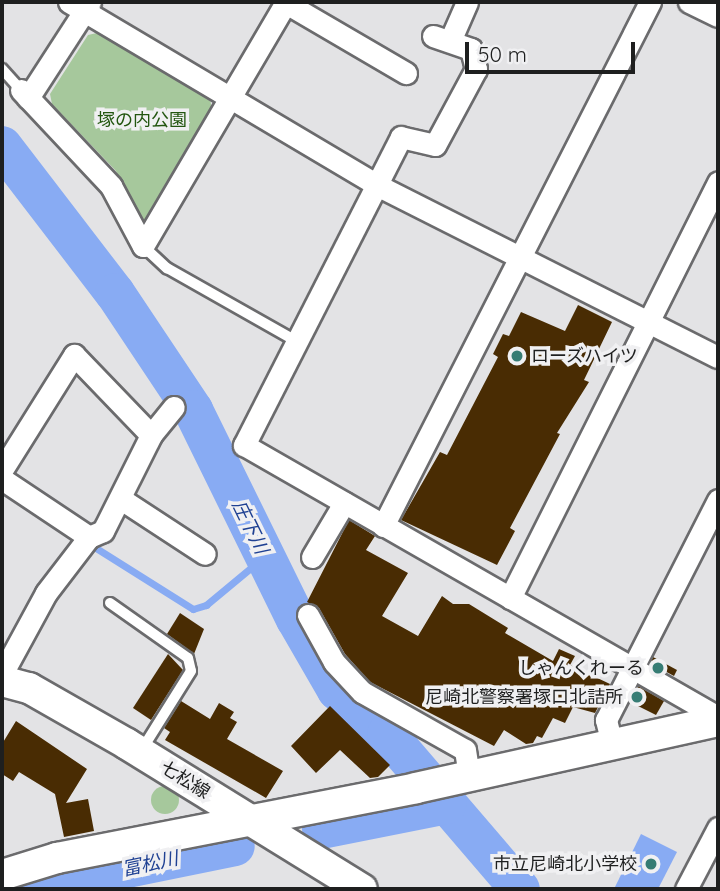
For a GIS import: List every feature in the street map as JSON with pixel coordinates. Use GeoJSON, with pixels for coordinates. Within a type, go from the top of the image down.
{"type":"FeatureCollection","features":[{"type":"Feature","properties":{"kind":"street"},"geometry":{"type":"LineString","coordinates":[[143,246],[286,2],[406,74]]}},
{"type":"Feature","properties":{"kind":"street"},"geometry":{"type":"LineString","coordinates":[[467,2],[442,39],[471,49],[476,69],[435,145],[401,137],[244,445],[718,719]]}},
{"type":"Feature","properties":{"kind":"street"},"geometry":{"type":"LineString","coordinates":[[383,526],[650,2]]}},
{"type":"Feature","properties":{"kind":"street"},"geometry":{"type":"LineString","coordinates":[[690,2],[718,16]]}},
{"type":"Feature","properties":{"kind":"street"},"geometry":{"type":"LineString","coordinates":[[143,246],[111,186],[25,94],[81,5],[375,184],[718,357]]}},
{"type":"Feature","properties":{"kind":"street"},"geometry":{"type":"LineString","coordinates":[[509,598],[718,182]]}},
{"type":"Feature","properties":{"kind":"street"},"geometry":{"type":"LineString","coordinates":[[2,470],[74,355],[151,435]]}},
{"type":"Feature","properties":{"kind":"street"},"geometry":{"type":"LineString","coordinates":[[2,674],[46,593],[86,540],[103,531],[151,435],[174,407]]}},
{"type":"Feature","properties":{"kind":"street"},"geometry":{"type":"LineString","coordinates":[[2,480],[86,540]]}},
{"type":"Feature","properties":{"kind":"street"},"geometry":{"type":"LineString","coordinates":[[121,499],[205,554]]}},
{"type":"Feature","properties":{"kind":"street"},"geometry":{"type":"LineString","coordinates":[[612,744],[607,720],[718,500]]}},
{"type":"Feature","properties":{"kind":"street"},"geometry":{"type":"LineString","coordinates":[[312,557],[344,503]]}},
{"type":"Feature","properties":{"kind":"street"},"geometry":{"type":"LineString","coordinates":[[309,615],[334,662],[362,692],[465,750],[464,777]]}},
{"type":"Feature","properties":{"kind":"street","name":"七松線"},"geometry":{"type":"LineString","coordinates":[[2,681],[29,688],[140,752],[248,820],[332,881],[362,889]]}},
{"type":"Feature","properties":{"kind":"street"},"geometry":{"type":"LineString","coordinates":[[2,875],[57,858],[416,788],[718,719]]}},
{"type":"Feature","properties":{"kind":"street"},"geometry":{"type":"LineString","coordinates":[[686,889],[718,828]]}},
{"type":"Feature","properties":{"kind":"lane"},"geometry":{"type":"LineString","coordinates":[[2,69],[25,94]]}},
{"type":"Feature","properties":{"kind":"lane"},"geometry":{"type":"LineString","coordinates":[[143,246],[167,268],[296,341]]}},
{"type":"Feature","properties":{"kind":"lane"},"geometry":{"type":"LineString","coordinates":[[110,603],[188,658],[191,671],[140,752]]}},
{"type":"Feature","properties":{"kind":"green space","name":"塚の内公園"},"geometry":{"type":"Polygon","coordinates":[[[97,33],[210,98],[212,111],[142,228],[116,171],[52,104],[50,94],[88,35],[97,33]]]}},
{"type":"Feature","properties":{"kind":"green space"},"geometry":{"type":"Polygon","coordinates":[[[165,786],[175,790],[179,800],[175,810],[165,814],[155,810],[151,800],[155,790],[165,786]]]}},
{"type":"Feature","properties":{"kind":"water"},"geometry":{"type":"Polygon","coordinates":[[[641,834],[677,852],[658,889],[614,889],[641,834]]]}},
{"type":"Feature","properties":{"kind":"building"},"geometry":{"type":"Polygon","coordinates":[[[578,305],[612,322],[584,380],[589,382],[557,433],[560,434],[510,528],[515,531],[497,565],[401,520],[440,452],[447,455],[498,357],[493,354],[503,334],[509,336],[521,312],[565,331],[578,305]]]}},
{"type":"Feature","properties":{"kind":"building"},"geometry":{"type":"Polygon","coordinates":[[[349,520],[375,536],[366,550],[408,573],[382,616],[418,636],[442,596],[453,604],[469,604],[508,628],[505,633],[553,661],[559,649],[575,656],[570,665],[610,684],[595,713],[573,707],[565,723],[553,718],[542,738],[537,736],[533,743],[526,744],[504,730],[494,746],[370,682],[345,654],[319,608],[307,602],[349,520]]]}},
{"type":"Feature","properties":{"kind":"building"},"geometry":{"type":"Polygon","coordinates":[[[180,613],[204,629],[194,654],[167,634],[180,613]]]}},
{"type":"Feature","properties":{"kind":"building"},"geometry":{"type":"Polygon","coordinates":[[[168,654],[183,670],[151,720],[133,708],[168,654]]]}},
{"type":"Feature","properties":{"kind":"building"},"geometry":{"type":"Polygon","coordinates":[[[653,657],[677,670],[674,676],[650,663],[653,657]]]}},
{"type":"Feature","properties":{"kind":"building"},"geometry":{"type":"Polygon","coordinates":[[[638,686],[664,701],[656,715],[630,702],[638,686]]]}},
{"type":"Feature","properties":{"kind":"building"},"geometry":{"type":"Polygon","coordinates":[[[181,701],[210,719],[219,703],[234,712],[230,718],[237,722],[227,739],[283,771],[266,798],[165,740],[170,732],[164,728],[181,701]]]}},
{"type":"Feature","properties":{"kind":"building"},"geometry":{"type":"Polygon","coordinates":[[[330,706],[390,765],[378,777],[370,778],[340,750],[316,773],[291,746],[330,706]]]}},
{"type":"Feature","properties":{"kind":"building"},"geometry":{"type":"Polygon","coordinates":[[[16,721],[87,769],[66,803],[88,799],[94,831],[64,837],[55,794],[19,772],[13,781],[2,774],[2,744],[16,721]]]}},
{"type":"Feature","properties":{"kind":"waterway","name":"庄下川"},"geometry":{"type":"LineString","coordinates":[[2,146],[115,293],[193,410],[296,619],[337,690],[387,734],[520,889]]}},
{"type":"Feature","properties":{"kind":"waterway"},"geometry":{"type":"LineString","coordinates":[[88,543],[193,609],[206,605],[265,556]]}},
{"type":"Feature","properties":{"kind":"waterway","name":"富松川"},"geometry":{"type":"LineString","coordinates":[[322,829],[447,804]]}},
{"type":"Feature","properties":{"kind":"waterway","name":"富松川"},"geometry":{"type":"LineString","coordinates":[[24,889],[235,846]]}},
{"type":"Feature","properties":{"kind":"place","name":"ローズハイツ"},"geometry":{"type":"Point","coordinates":[517,356]}},
{"type":"Feature","properties":{"kind":"place","name":"しゃんくれーる"},"geometry":{"type":"Point","coordinates":[658,668]}},
{"type":"Feature","properties":{"kind":"place","name":"尼崎北警察署塚口北詰所"},"geometry":{"type":"Point","coordinates":[637,697]}},
{"type":"Feature","properties":{"kind":"place","name":"市立尼崎北小学校"},"geometry":{"type":"Point","coordinates":[651,864]}}]}
